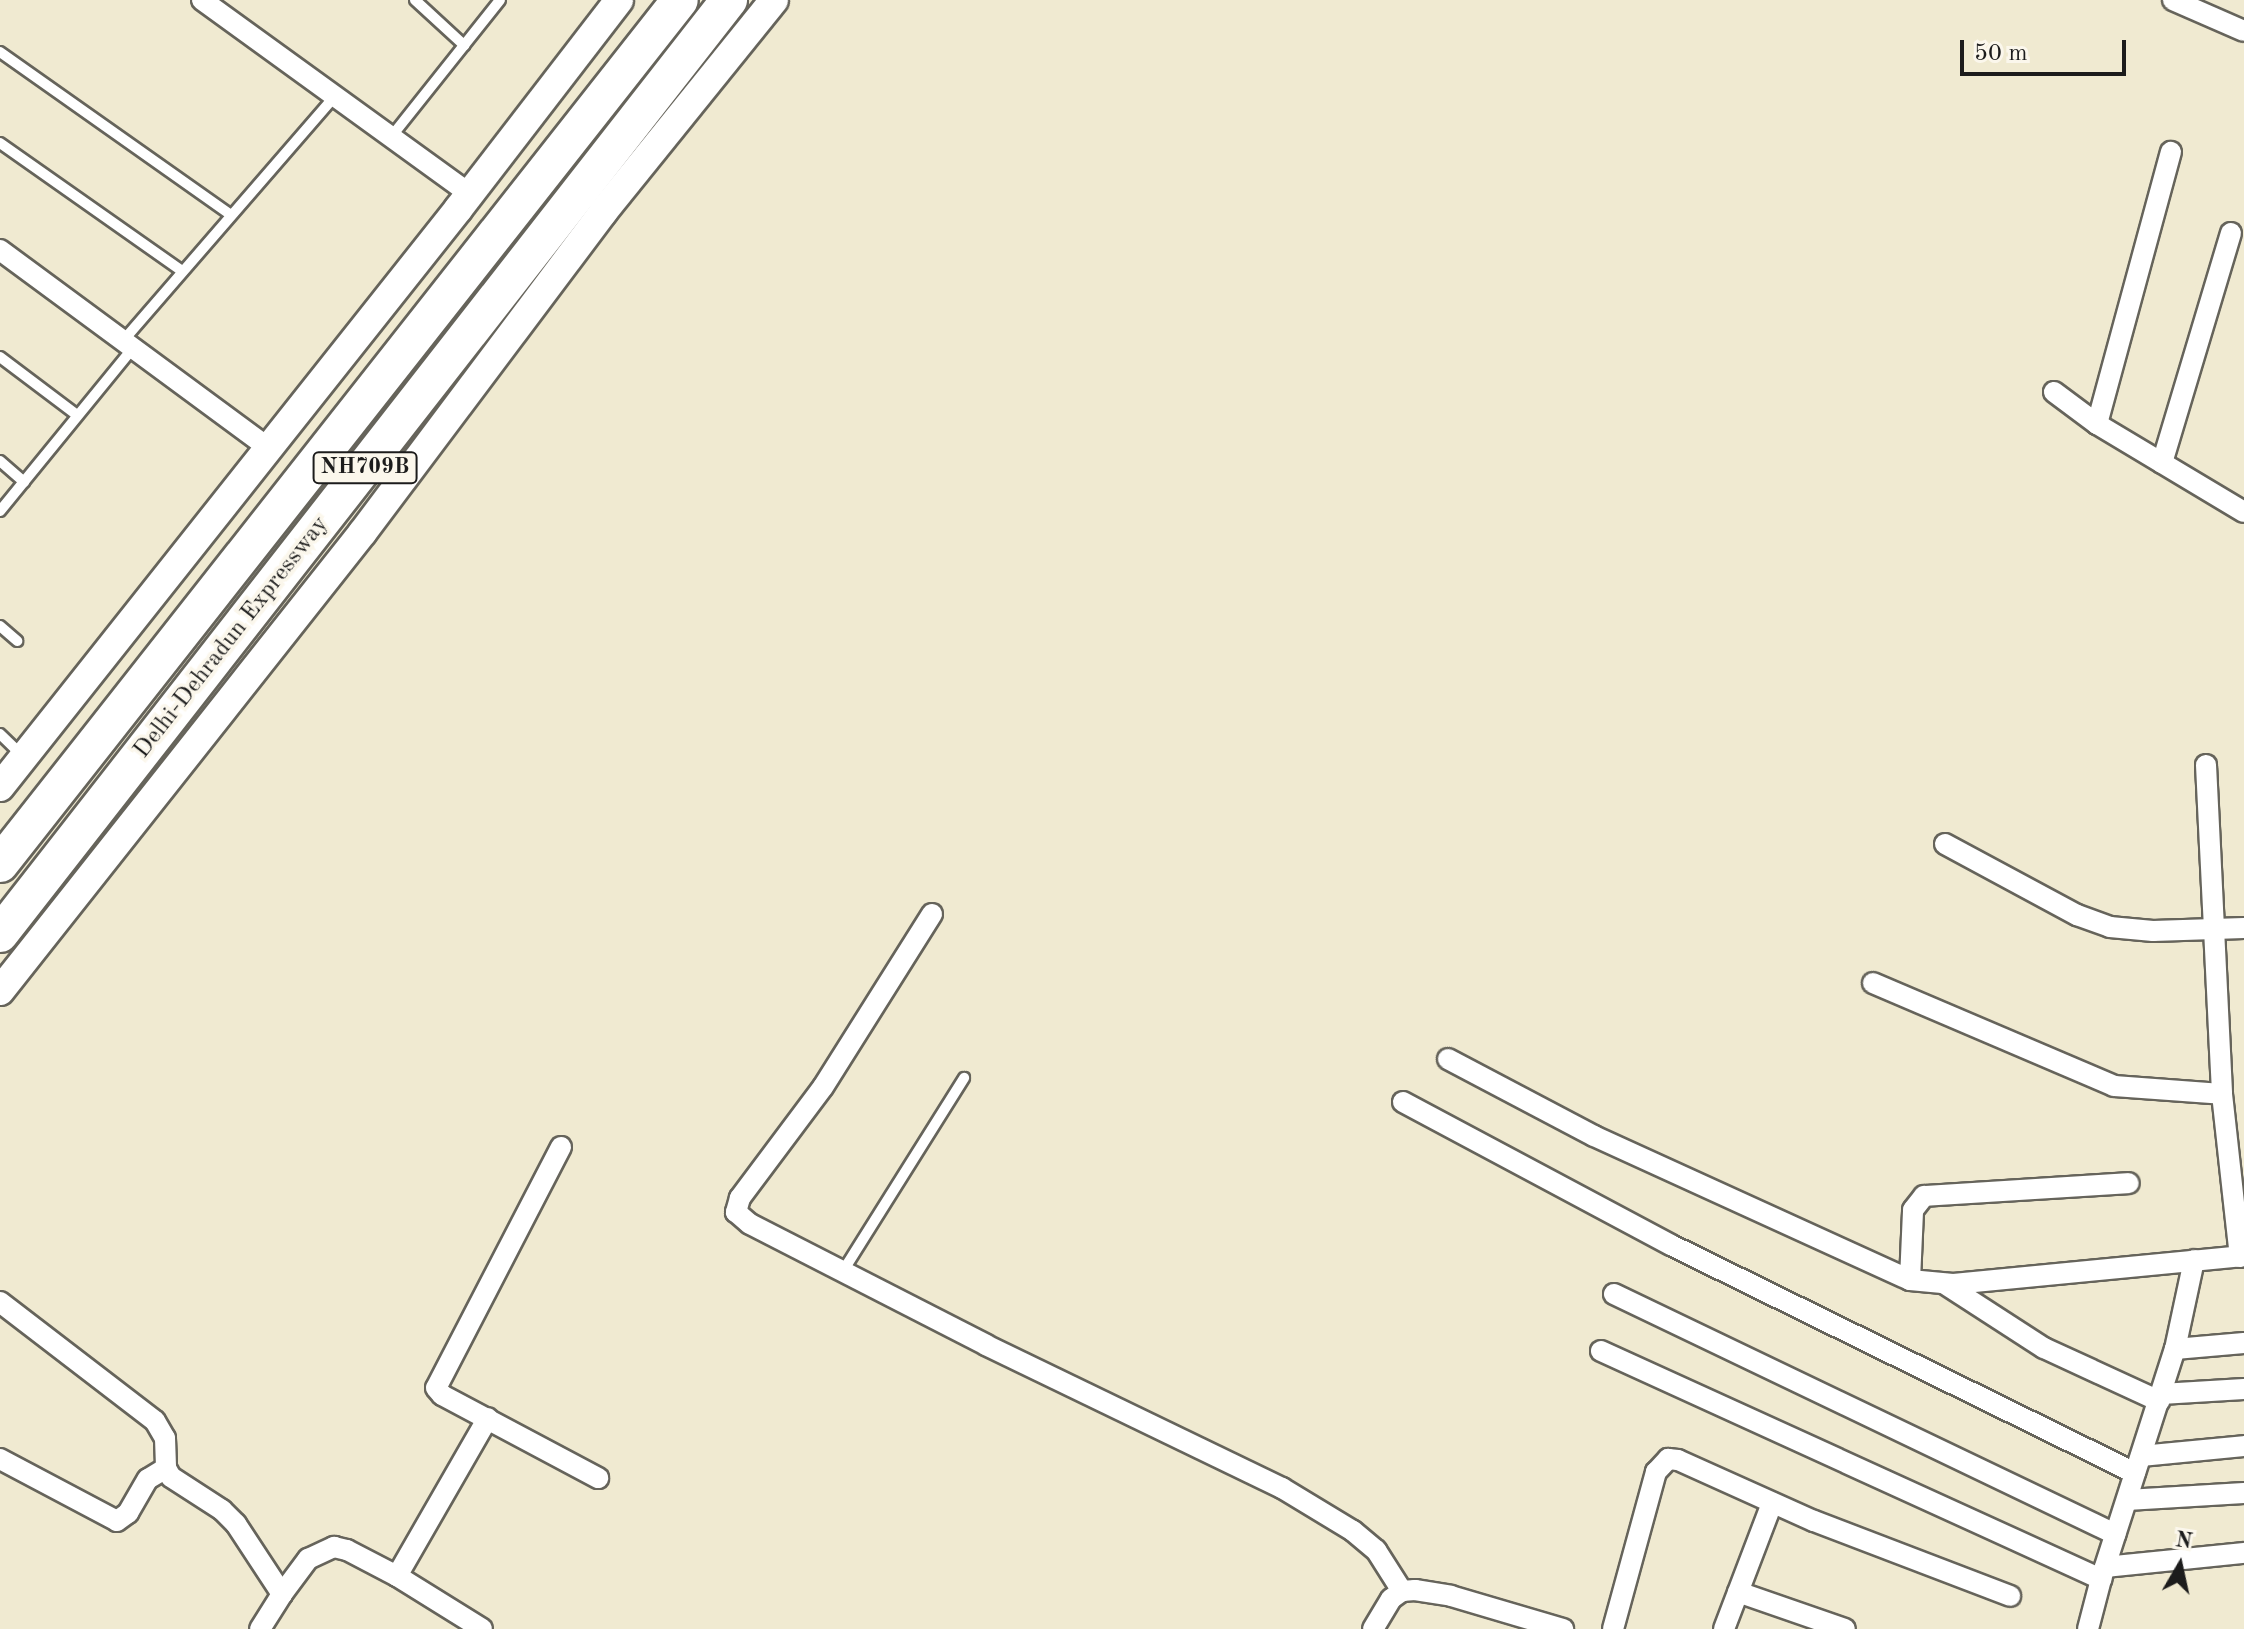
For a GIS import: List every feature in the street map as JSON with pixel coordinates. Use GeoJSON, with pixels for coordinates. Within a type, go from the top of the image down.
{"type":"FeatureCollection","features":[{"type":"Feature","properties":{"kind":"highway","name":"Delhi-Dehradun Expressway"},"geometry":{"type":"LineString","coordinates":[[0,864],[680,0]]}},
{"type":"Feature","properties":{"kind":"highway","name":"Delhi-Dehradun Expressway"},"geometry":{"type":"LineString","coordinates":[[0,934],[729,0]]}},
{"type":"Feature","properties":{"kind":"street"},"geometry":{"type":"LineString","coordinates":[[202,0],[470,194]]}},
{"type":"Feature","properties":{"kind":"street"},"geometry":{"type":"LineString","coordinates":[[0,787],[470,194],[619,0]]}},
{"type":"Feature","properties":{"kind":"street"},"geometry":{"type":"LineString","coordinates":[[0,991],[363,532],[603,212],[774,0]]}},
{"type":"Feature","properties":{"kind":"street"},"geometry":{"type":"LineString","coordinates":[[2174,0],[2244,31]]}},
{"type":"Feature","properties":{"kind":"street"},"geometry":{"type":"LineString","coordinates":[[2097,424],[2171,152]]}},
{"type":"Feature","properties":{"kind":"street"},"geometry":{"type":"LineString","coordinates":[[2162,463],[2231,233]]}},
{"type":"Feature","properties":{"kind":"street"},"geometry":{"type":"LineString","coordinates":[[0,250],[267,447]]}},
{"type":"Feature","properties":{"kind":"street"},"geometry":{"type":"LineString","coordinates":[[2054,392],[2097,424],[2244,512]]}},
{"type":"Feature","properties":{"kind":"street"},"geometry":{"type":"LineString","coordinates":[[1448,1059],[1594,1136],[1910,1280],[1945,1284],[2242,1256],[2238,1177],[2222,1094],[2206,765]]}},
{"type":"Feature","properties":{"kind":"street"},"geometry":{"type":"LineString","coordinates":[[1945,844],[2077,915],[2110,927],[2244,928]]}},
{"type":"Feature","properties":{"kind":"street"},"geometry":{"type":"LineString","coordinates":[[932,914],[823,1087],[736,1205],[736,1212],[750,1224],[986,1345],[1282,1488],[1353,1531],[1376,1550],[1402,1591]]}},
{"type":"Feature","properties":{"kind":"street"},"geometry":{"type":"LineString","coordinates":[[1873,983],[2114,1086],[2222,1094]]}},
{"type":"Feature","properties":{"kind":"street"},"geometry":{"type":"LineString","coordinates":[[1403,1102],[1671,1245],[2138,1464],[2244,1446]]}},
{"type":"Feature","properties":{"kind":"street"},"geometry":{"type":"LineString","coordinates":[[561,1147],[437,1382],[442,1395],[598,1478]]}},
{"type":"Feature","properties":{"kind":"street"},"geometry":{"type":"LineString","coordinates":[[1910,1280],[1913,1210],[1924,1196],[2129,1183]]}},
{"type":"Feature","properties":{"kind":"street"},"geometry":{"type":"LineString","coordinates":[[2088,1629],[2115,1534],[2175,1349],[2194,1260]]}},
{"type":"Feature","properties":{"kind":"street"},"geometry":{"type":"LineString","coordinates":[[1945,1284],[2044,1348],[2160,1398],[2244,1389]]}},
{"type":"Feature","properties":{"kind":"street"},"geometry":{"type":"LineString","coordinates":[[1614,1294],[2115,1534]]}},
{"type":"Feature","properties":{"kind":"street"},"geometry":{"type":"LineString","coordinates":[[0,1302],[155,1421],[165,1438],[166,1468],[178,1483],[222,1510],[236,1524],[282,1594]]}},
{"type":"Feature","properties":{"kind":"street"},"geometry":{"type":"LineString","coordinates":[[2175,1349],[2244,1343]]}},
{"type":"Feature","properties":{"kind":"street"},"geometry":{"type":"LineString","coordinates":[[1601,1351],[2103,1573],[2244,1553]]}},
{"type":"Feature","properties":{"kind":"street"},"geometry":{"type":"LineString","coordinates":[[397,1576],[488,1418]]}},
{"type":"Feature","properties":{"kind":"street"},"geometry":{"type":"LineString","coordinates":[[0,1459],[117,1521],[128,1513],[148,1479],[166,1468]]}},
{"type":"Feature","properties":{"kind":"street"},"geometry":{"type":"LineString","coordinates":[[1613,1629],[1660,1465],[1668,1459],[1678,1460],[1772,1503],[2010,1596]]}},
{"type":"Feature","properties":{"kind":"street"},"geometry":{"type":"LineString","coordinates":[[2127,1500],[2244,1493]]}},
{"type":"Feature","properties":{"kind":"street"},"geometry":{"type":"LineString","coordinates":[[1724,1629],[1772,1503]]}},
{"type":"Feature","properties":{"kind":"street"},"geometry":{"type":"LineString","coordinates":[[263,1628],[282,1594],[308,1559],[334,1547],[347,1550],[397,1576],[482,1629]]}},
{"type":"Feature","properties":{"kind":"street"},"geometry":{"type":"LineString","coordinates":[[1373,1629],[1379,1613],[1402,1591],[1451,1596],[1563,1629]]}},
{"type":"Feature","properties":{"kind":"street"},"geometry":{"type":"LineString","coordinates":[[1738,1592],[1845,1629]]}},
{"type":"Feature","properties":{"kind":"lane"},"geometry":{"type":"LineString","coordinates":[[415,0],[464,45]]}},
{"type":"Feature","properties":{"kind":"lane"},"geometry":{"type":"LineString","coordinates":[[391,137],[500,0]]}},
{"type":"Feature","properties":{"kind":"lane"},"geometry":{"type":"LineString","coordinates":[[0,52],[230,214]]}},
{"type":"Feature","properties":{"kind":"lane"},"geometry":{"type":"LineString","coordinates":[[0,511],[77,415],[181,270],[335,96]]}},
{"type":"Feature","properties":{"kind":"lane"},"geometry":{"type":"LineString","coordinates":[[0,143],[181,270]]}},
{"type":"Feature","properties":{"kind":"lane"},"geometry":{"type":"LineString","coordinates":[[0,357],[77,415]]}},
{"type":"Feature","properties":{"kind":"lane"},"geometry":{"type":"LineString","coordinates":[[0,461],[24,482]]}},
{"type":"Feature","properties":{"kind":"lane"},"geometry":{"type":"LineString","coordinates":[[0,626],[17,641]]}},
{"type":"Feature","properties":{"kind":"lane"},"geometry":{"type":"LineString","coordinates":[[0,734],[23,756]]}},
{"type":"Feature","properties":{"kind":"lane"},"geometry":{"type":"LineString","coordinates":[[843,1271],[964,1078]]}}]}
